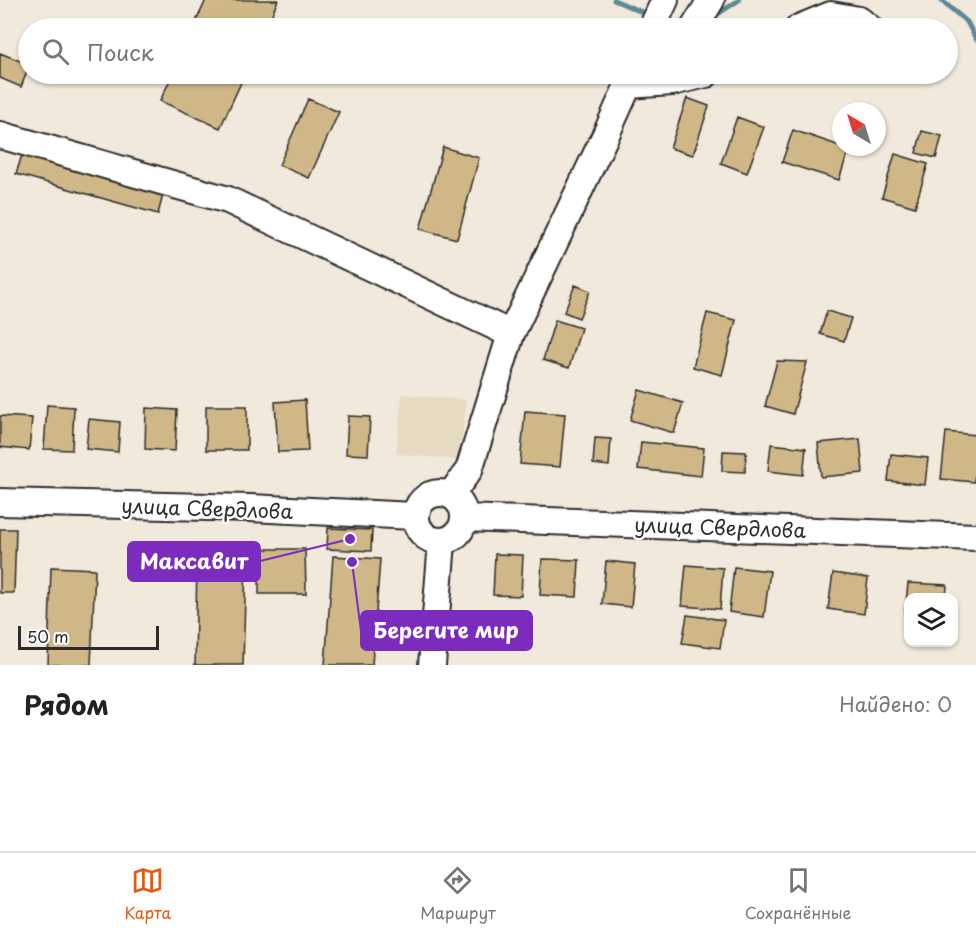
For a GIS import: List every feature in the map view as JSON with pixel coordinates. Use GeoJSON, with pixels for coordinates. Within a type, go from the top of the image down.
{"type":"FeatureCollection","features":[{"type":"Feature","properties":{"kind":"street"},"geometry":{"type":"LineString","coordinates":[[657,18],[665,0]]}},
{"type":"Feature","properties":{"kind":"street"},"geometry":{"type":"LineString","coordinates":[[700,18],[711,0]]}},
{"type":"Feature","properties":{"kind":"street"},"geometry":{"type":"LineString","coordinates":[[824,18],[831,15],[848,18]]}},
{"type":"Feature","properties":{"kind":"street"},"geometry":{"type":"LineString","coordinates":[[452,494],[469,470],[511,334],[629,84]]}},
{"type":"Feature","properties":{"kind":"street"},"geometry":{"type":"LineString","coordinates":[[0,135],[228,200],[511,334]]}},
{"type":"Feature","properties":{"kind":"street"},"geometry":{"type":"LineString","coordinates":[[435,492],[452,494],[462,504],[465,518],[458,534],[442,542],[428,540],[418,530],[414,516],[420,500],[435,492]]}},
{"type":"Feature","properties":{"kind":"street","name":"улица Свердлова"},"geometry":{"type":"LineString","coordinates":[[0,502],[250,508],[414,516]]}},
{"type":"Feature","properties":{"kind":"street","name":"улица Свердлова"},"geometry":{"type":"LineString","coordinates":[[465,518],[976,537]]}},
{"type":"Feature","properties":{"kind":"street"},"geometry":{"type":"LineString","coordinates":[[432,665],[442,542]]}},
{"type":"Feature","properties":{"kind":"shaded area"},"geometry":{"type":"Polygon","coordinates":[[[402,394],[466,400],[460,460],[396,454],[402,394]]]}},
{"type":"Feature","properties":{"kind":"building"},"geometry":{"type":"Polygon","coordinates":[[[206,0],[278,0],[270,18],[198,18],[206,0]]]}},
{"type":"Feature","properties":{"kind":"building"},"geometry":{"type":"Polygon","coordinates":[[[0,53],[18,60],[18,84],[22,84],[21,87],[0,78],[0,53]]]}},
{"type":"Feature","properties":{"kind":"building"},"geometry":{"type":"Polygon","coordinates":[[[168,84],[240,84],[220,128],[160,101],[168,84]]]}},
{"type":"Feature","properties":{"kind":"building"},"geometry":{"type":"Polygon","coordinates":[[[687,98],[709,106],[693,155],[670,148],[687,98]]]}},
{"type":"Feature","properties":{"kind":"building"},"geometry":{"type":"Polygon","coordinates":[[[308,99],[339,112],[309,178],[279,165],[308,99]]]}},
{"type":"Feature","properties":{"kind":"building"},"geometry":{"type":"Polygon","coordinates":[[[737,117],[764,127],[747,173],[721,163],[737,117]]]}},
{"type":"Feature","properties":{"kind":"building"},"geometry":{"type":"Polygon","coordinates":[[[793,130],[832,143],[832,156],[847,156],[839,180],[782,162],[793,130]]]}},
{"type":"Feature","properties":{"kind":"building"},"geometry":{"type":"Polygon","coordinates":[[[922,131],[942,136],[936,158],[916,153],[922,131]]]}},
{"type":"Feature","properties":{"kind":"building"},"geometry":{"type":"Polygon","coordinates":[[[443,147],[479,158],[457,239],[420,229],[443,147]]]}},
{"type":"Feature","properties":{"kind":"building"},"geometry":{"type":"Polygon","coordinates":[[[895,154],[928,164],[915,207],[882,197],[895,154]]]}},
{"type":"Feature","properties":{"kind":"building"},"geometry":{"type":"Polygon","coordinates":[[[22,155],[163,195],[158,214],[16,174],[22,155]]]}},
{"type":"Feature","properties":{"kind":"building"},"geometry":{"type":"Polygon","coordinates":[[[575,285],[590,291],[579,318],[564,312],[575,285]]]}},
{"type":"Feature","properties":{"kind":"building"},"geometry":{"type":"Polygon","coordinates":[[[827,311],[851,318],[844,341],[820,334],[827,311]]]}},
{"type":"Feature","properties":{"kind":"building"},"geometry":{"type":"Polygon","coordinates":[[[707,313],[736,320],[722,375],[693,367],[707,313]]]}},
{"type":"Feature","properties":{"kind":"building"},"geometry":{"type":"Polygon","coordinates":[[[555,320],[581,328],[569,368],[543,360],[555,320]]]}},
{"type":"Feature","properties":{"kind":"building"},"geometry":{"type":"Polygon","coordinates":[[[777,361],[807,362],[793,414],[765,406],[777,361]]]}},
{"type":"Feature","properties":{"kind":"building"},"geometry":{"type":"Polygon","coordinates":[[[639,390],[683,403],[674,433],[630,420],[639,390]]]}},
{"type":"Feature","properties":{"kind":"building"},"geometry":{"type":"Polygon","coordinates":[[[305,400],[308,451],[278,452],[275,402],[305,400]]]}},
{"type":"Feature","properties":{"kind":"building"},"geometry":{"type":"Polygon","coordinates":[[[47,405],[74,407],[72,450],[44,449],[47,405]]]}},
{"type":"Feature","properties":{"kind":"building"},"geometry":{"type":"Polygon","coordinates":[[[206,406],[247,406],[247,450],[206,450],[206,406]]]}},
{"type":"Feature","properties":{"kind":"building"},"geometry":{"type":"Polygon","coordinates":[[[146,408],[177,410],[175,451],[145,449],[146,408]]]}},
{"type":"Feature","properties":{"kind":"building"},"geometry":{"type":"Polygon","coordinates":[[[525,411],[565,414],[560,467],[520,464],[525,411]]]}},
{"type":"Feature","properties":{"kind":"building"},"geometry":{"type":"Polygon","coordinates":[[[0,416],[32,418],[29,450],[0,447],[0,416]]]}},
{"type":"Feature","properties":{"kind":"building"},"geometry":{"type":"Polygon","coordinates":[[[348,416],[370,417],[368,455],[346,454],[348,416]]]}},
{"type":"Feature","properties":{"kind":"building"},"geometry":{"type":"Polygon","coordinates":[[[89,419],[120,422],[118,452],[86,449],[89,419]]]}},
{"type":"Feature","properties":{"kind":"building"},"geometry":{"type":"Polygon","coordinates":[[[946,432],[976,435],[974,482],[941,479],[946,432]]]}},
{"type":"Feature","properties":{"kind":"building"},"geometry":{"type":"Polygon","coordinates":[[[595,438],[611,439],[609,466],[593,464],[595,438]]]}},
{"type":"Feature","properties":{"kind":"building"},"geometry":{"type":"Polygon","coordinates":[[[860,439],[863,473],[821,477],[818,443],[860,439]]]}},
{"type":"Feature","properties":{"kind":"building"},"geometry":{"type":"Polygon","coordinates":[[[641,442],[704,448],[701,476],[638,469],[641,442]]]}},
{"type":"Feature","properties":{"kind":"building"},"geometry":{"type":"Polygon","coordinates":[[[771,444],[806,448],[803,475],[768,471],[771,444]]]}},
{"type":"Feature","properties":{"kind":"building"},"geometry":{"type":"Polygon","coordinates":[[[723,451],[746,452],[745,472],[722,471],[723,451]]]}},
{"type":"Feature","properties":{"kind":"building"},"geometry":{"type":"Polygon","coordinates":[[[891,454],[928,458],[925,485],[888,481],[891,454]]]}},
{"type":"Feature","properties":{"kind":"building"},"geometry":{"type":"Polygon","coordinates":[[[328,528],[372,530],[371,551],[327,549],[328,528]]]}},
{"type":"Feature","properties":{"kind":"building"},"geometry":{"type":"Polygon","coordinates":[[[0,529],[16,529],[14,593],[0,593],[0,529]]]}},
{"type":"Feature","properties":{"kind":"building"},"geometry":{"type":"Polygon","coordinates":[[[259,549],[305,549],[306,594],[259,594],[259,549]]]}},
{"type":"Feature","properties":{"kind":"building"},"geometry":{"type":"Polygon","coordinates":[[[495,554],[523,555],[521,596],[493,595],[495,554]]]}},
{"type":"Feature","properties":{"kind":"building"},"geometry":{"type":"Polygon","coordinates":[[[333,556],[380,559],[372,665],[325,665],[333,556]]]}},
{"type":"Feature","properties":{"kind":"building"},"geometry":{"type":"Polygon","coordinates":[[[542,559],[579,560],[577,597],[540,595],[542,559]]]}},
{"type":"Feature","properties":{"kind":"building"},"geometry":{"type":"Polygon","coordinates":[[[606,561],[635,564],[631,607],[602,604],[606,561]]]}},
{"type":"Feature","properties":{"kind":"building"},"geometry":{"type":"Polygon","coordinates":[[[197,562],[246,563],[243,665],[195,665],[197,562]]]}},
{"type":"Feature","properties":{"kind":"building"},"geometry":{"type":"Polygon","coordinates":[[[686,565],[723,568],[720,609],[682,606],[686,565]]]}},
{"type":"Feature","properties":{"kind":"building"},"geometry":{"type":"Polygon","coordinates":[[[51,567],[95,569],[91,665],[48,665],[51,567]]]}},
{"type":"Feature","properties":{"kind":"building"},"geometry":{"type":"Polygon","coordinates":[[[734,567],[770,571],[764,617],[729,612],[734,567]]]}},
{"type":"Feature","properties":{"kind":"building"},"geometry":{"type":"Polygon","coordinates":[[[833,573],[868,578],[864,614],[828,609],[833,573]]]}},
{"type":"Feature","properties":{"kind":"building"},"geometry":{"type":"Polygon","coordinates":[[[908,583],[947,585],[946,593],[907,593],[908,583]]]}},
{"type":"Feature","properties":{"kind":"building"},"geometry":{"type":"Polygon","coordinates":[[[687,615],[724,620],[720,648],[682,643],[687,615]]]}},
{"type":"Feature","properties":{"kind":"waterway"},"geometry":{"type":"LineString","coordinates":[[614,0],[651,16]]}},
{"type":"Feature","properties":{"kind":"waterway"},"geometry":{"type":"LineString","coordinates":[[712,18],[739,0]]}},
{"type":"Feature","properties":{"kind":"waterway"},"geometry":{"type":"LineString","coordinates":[[941,0],[967,22],[976,39]]}},
{"type":"Feature","properties":{"kind":"place","name":"Максавит"},"geometry":{"type":"Point","coordinates":[350,539]}},
{"type":"Feature","properties":{"kind":"place","name":"Берегите мир"},"geometry":{"type":"Point","coordinates":[352,562]}}]}
